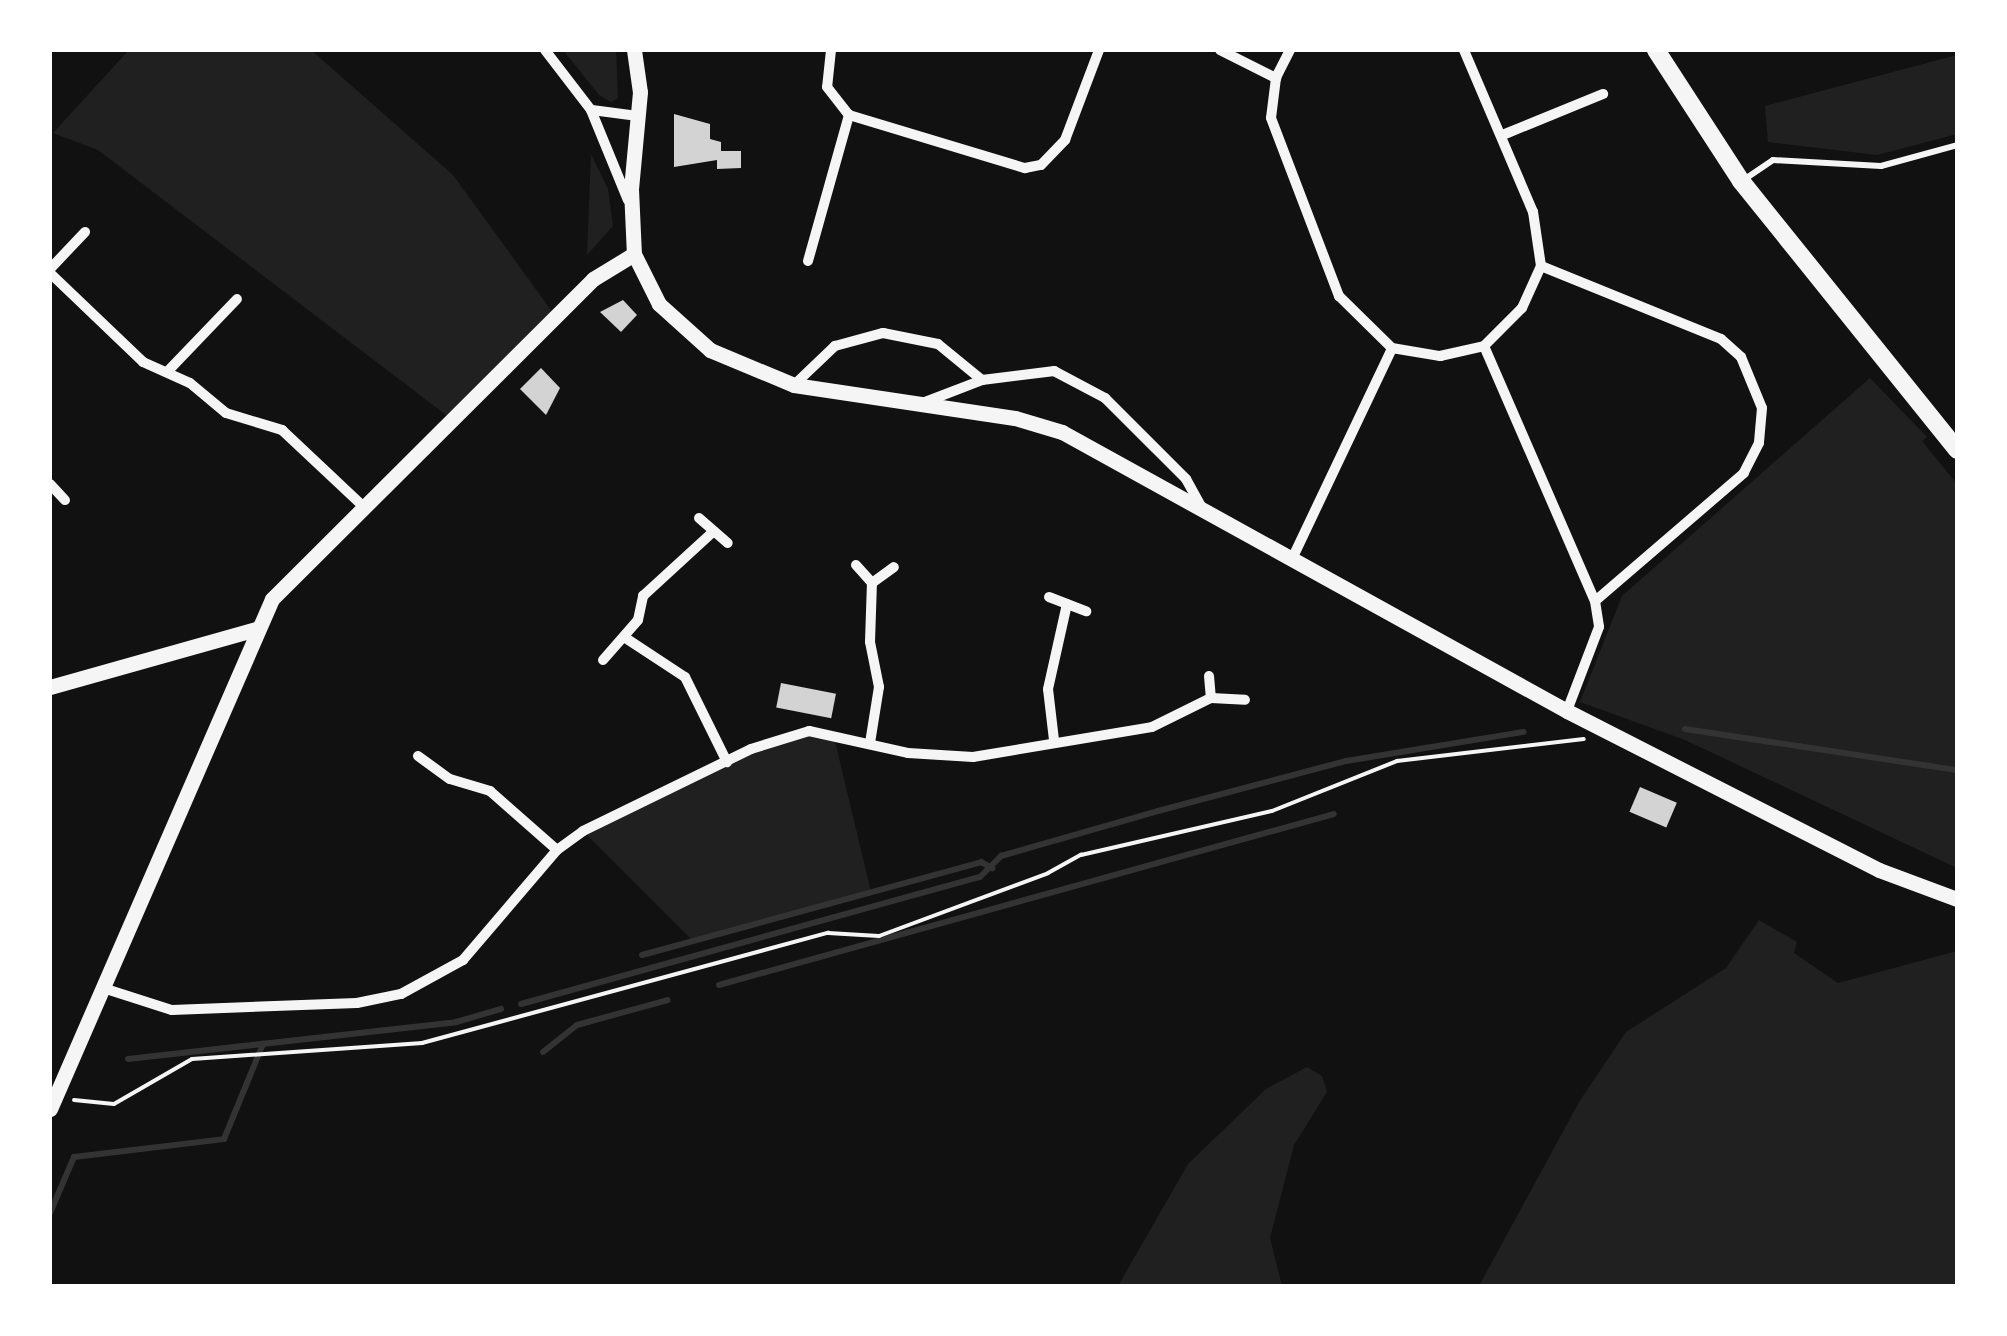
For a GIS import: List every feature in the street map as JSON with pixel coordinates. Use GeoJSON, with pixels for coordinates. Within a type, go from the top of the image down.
{"type":"FeatureCollection","features":[{"type":"Feature","properties":{"kind":"main road"},"geometry":{"type":"LineString","coordinates":[[1656,50],[1742,181],[1957,450]]}},
{"type":"Feature","properties":{"kind":"street"},"geometry":{"type":"LineString","coordinates":[[545,50],[591,110],[630,206]]}},
{"type":"Feature","properties":{"kind":"street"},"geometry":{"type":"LineString","coordinates":[[634,50],[638,116],[630,206],[634,254],[648,290],[685,330],[739,365],[794,385],[1062,432],[1567,711],[1879,870],[1957,898]]}},
{"type":"Feature","properties":{"kind":"street"},"geometry":{"type":"LineString","coordinates":[[832,50],[827,87],[849,116],[1008,165],[1041,165],[1064,140],[1099,50]]}},
{"type":"Feature","properties":{"kind":"street"},"geometry":{"type":"LineString","coordinates":[[1220,50],[1276,78]]}},
{"type":"Feature","properties":{"kind":"street"},"geometry":{"type":"LineString","coordinates":[[1290,50],[1276,78],[1271,118],[1339,296],[1392,348],[1440,356],[1484,346],[1522,308],[1541,266],[1533,212],[1504,134],[1464,50]]}},
{"type":"Feature","properties":{"kind":"street"},"geometry":{"type":"LineString","coordinates":[[1504,134],[1603,94]]}},
{"type":"Feature","properties":{"kind":"street"},"geometry":{"type":"LineString","coordinates":[[591,110],[638,116]]}},
{"type":"Feature","properties":{"kind":"street"},"geometry":{"type":"LineString","coordinates":[[808,261],[849,116]]}},
{"type":"Feature","properties":{"kind":"street"},"geometry":{"type":"LineString","coordinates":[[85,232],[50,271],[143,362],[167,372],[226,412],[298,440],[362,505]]}},
{"type":"Feature","properties":{"kind":"street"},"geometry":{"type":"LineString","coordinates":[[53,1102],[272,599],[362,505],[593,280],[634,254]]}},
{"type":"Feature","properties":{"kind":"street"},"geometry":{"type":"LineString","coordinates":[[1541,266],[1721,339],[1740,357],[1762,408],[1759,443],[1744,473],[1595,600]]}},
{"type":"Feature","properties":{"kind":"street"},"geometry":{"type":"LineString","coordinates":[[167,372],[237,299]]}},
{"type":"Feature","properties":{"kind":"street"},"geometry":{"type":"LineString","coordinates":[[794,385],[835,346],[884,333],[938,344],[982,380]]}},
{"type":"Feature","properties":{"kind":"street"},"geometry":{"type":"LineString","coordinates":[[1484,346],[1595,600],[1599,627],[1567,711]]}},
{"type":"Feature","properties":{"kind":"street"},"geometry":{"type":"LineString","coordinates":[[1292,559],[1392,348]]}},
{"type":"Feature","properties":{"kind":"street"},"geometry":{"type":"LineString","coordinates":[[918,404],[982,380],[1026,370],[1079,380],[1160,452],[1201,507]]}},
{"type":"Feature","properties":{"kind":"street"},"geometry":{"type":"LineString","coordinates":[[50,484],[55,482],[64,500]]}},
{"type":"Feature","properties":{"kind":"street"},"geometry":{"type":"LineString","coordinates":[[699,518],[728,543]]}},
{"type":"Feature","properties":{"kind":"street"},"geometry":{"type":"LineString","coordinates":[[602,660],[638,620],[643,596],[714,531]]}},
{"type":"Feature","properties":{"kind":"street"},"geometry":{"type":"LineString","coordinates":[[856,565],[872,583],[870,642],[879,687],[870,743]]}},
{"type":"Feature","properties":{"kind":"street"},"geometry":{"type":"LineString","coordinates":[[872,583],[894,567]]}},
{"type":"Feature","properties":{"kind":"street"},"geometry":{"type":"LineString","coordinates":[[1049,597],[1086,612]]}},
{"type":"Feature","properties":{"kind":"street"},"geometry":{"type":"LineString","coordinates":[[1054,740],[1048,690],[1067,604]]}},
{"type":"Feature","properties":{"kind":"street"},"geometry":{"type":"LineString","coordinates":[[50,687],[256,629]]}},
{"type":"Feature","properties":{"kind":"street"},"geometry":{"type":"LineString","coordinates":[[624,637],[685,677],[727,762]]}},
{"type":"Feature","properties":{"kind":"street"},"geometry":{"type":"LineString","coordinates":[[1210,676],[1211,698]]}},
{"type":"Feature","properties":{"kind":"street"},"geometry":{"type":"LineString","coordinates":[[103,988],[172,1010],[358,1003],[401,994],[463,960],[557,850],[582,831],[727,762],[809,731],[937,757],[974,756],[1152,726],[1211,698],[1245,700]]}},
{"type":"Feature","properties":{"kind":"street"},"geometry":{"type":"LineString","coordinates":[[418,756],[450,779],[490,791],[557,850]]}},
{"type":"Feature","properties":{"kind":"lane"},"geometry":{"type":"LineString","coordinates":[[1742,181],[1773,160],[1881,166],[1957,146]]}},
{"type":"Feature","properties":{"kind":"path"},"geometry":{"type":"LineString","coordinates":[[53,1102],[114,1104],[192,1060],[422,1044],[828,932],[879,936],[1048,874],[1080,855],[1272,812],[1397,760],[1585,739],[1600,728]]}},
{"type":"Feature","properties":{"kind":"shaded area"},"geometry":{"type":"Polygon","coordinates":[[[129,50],[311,50],[453,175],[556,317],[450,418],[98,150],[53,133],[129,50]]]}},
{"type":"Feature","properties":{"kind":"shaded area"},"geometry":{"type":"Polygon","coordinates":[[[563,50],[616,50],[618,98],[611,102],[599,95],[563,50]]]}},
{"type":"Feature","properties":{"kind":"shaded area"},"geometry":{"type":"Polygon","coordinates":[[[1957,55],[1957,134],[1877,155],[1768,142],[1765,106],[1957,55]]]}},
{"type":"Feature","properties":{"kind":"shaded area"},"geometry":{"type":"Polygon","coordinates":[[[591,154],[608,189],[613,226],[587,255],[591,154]]]}},
{"type":"Feature","properties":{"kind":"shaded area"},"geometry":{"type":"Polygon","coordinates":[[[1870,378],[1927,437],[1922,441],[1957,484],[1957,868],[1685,740],[1580,702],[1622,596],[1870,378]]]}},
{"type":"Feature","properties":{"kind":"shaded area"},"geometry":{"type":"Polygon","coordinates":[[[809,731],[834,737],[871,892],[693,941],[583,831],[727,762],[809,731]]]}},
{"type":"Feature","properties":{"kind":"shaded area"},"geometry":{"type":"Polygon","coordinates":[[[1759,920],[1797,942],[1794,953],[1838,983],[1957,951],[1957,1286],[1479,1286],[1579,1102],[1626,1032],[1726,968],[1759,920]]]}},
{"type":"Feature","properties":{"kind":"shaded area"},"geometry":{"type":"Polygon","coordinates":[[[1307,1067],[1322,1076],[1327,1092],[1294,1145],[1270,1238],[1282,1286],[1118,1286],[1188,1164],[1266,1089],[1307,1067]]]}},
{"type":"Feature","properties":{"kind":"building"},"geometry":{"type":"Polygon","coordinates":[[[674,114],[710,124],[710,139],[721,142],[721,151],[741,151],[741,168],[717,169],[717,160],[674,167],[674,114]]]}},
{"type":"Feature","properties":{"kind":"building"},"geometry":{"type":"Polygon","coordinates":[[[623,300],[637,315],[621,332],[600,312],[623,300]]]}},
{"type":"Feature","properties":{"kind":"building"},"geometry":{"type":"Polygon","coordinates":[[[541,368],[560,388],[546,415],[520,389],[541,368]]]}},
{"type":"Feature","properties":{"kind":"building"},"geometry":{"type":"Polygon","coordinates":[[[781,683],[836,694],[831,718],[776,708],[781,683]]]}},
{"type":"Feature","properties":{"kind":"building"},"geometry":{"type":"Polygon","coordinates":[[[1640,787],[1677,803],[1666,827],[1629,812],[1640,787]]]}},
{"type":"Feature","properties":{"kind":"waterway"},"geometry":{"type":"LineString","coordinates":[[1685,729],[1957,770]]}},
{"type":"Feature","properties":{"kind":"waterway"},"geometry":{"type":"LineString","coordinates":[[521,1004],[980,877],[1001,856],[1158,811],[1346,761],[1524,732]]}},
{"type":"Feature","properties":{"kind":"waterway"},"geometry":{"type":"LineString","coordinates":[[719,985],[1334,814]]}},
{"type":"Feature","properties":{"kind":"waterway"},"geometry":{"type":"LineString","coordinates":[[642,955],[981,862],[992,868]]}},
{"type":"Feature","properties":{"kind":"waterway"},"geometry":{"type":"LineString","coordinates":[[543,1052],[577,1025],[668,1000]]}},
{"type":"Feature","properties":{"kind":"waterway"},"geometry":{"type":"LineString","coordinates":[[128,1059],[456,1022],[501,1009]]}},
{"type":"Feature","properties":{"kind":"waterway"},"geometry":{"type":"LineString","coordinates":[[50,1213],[74,1157],[224,1139],[263,1044]]}}]}
